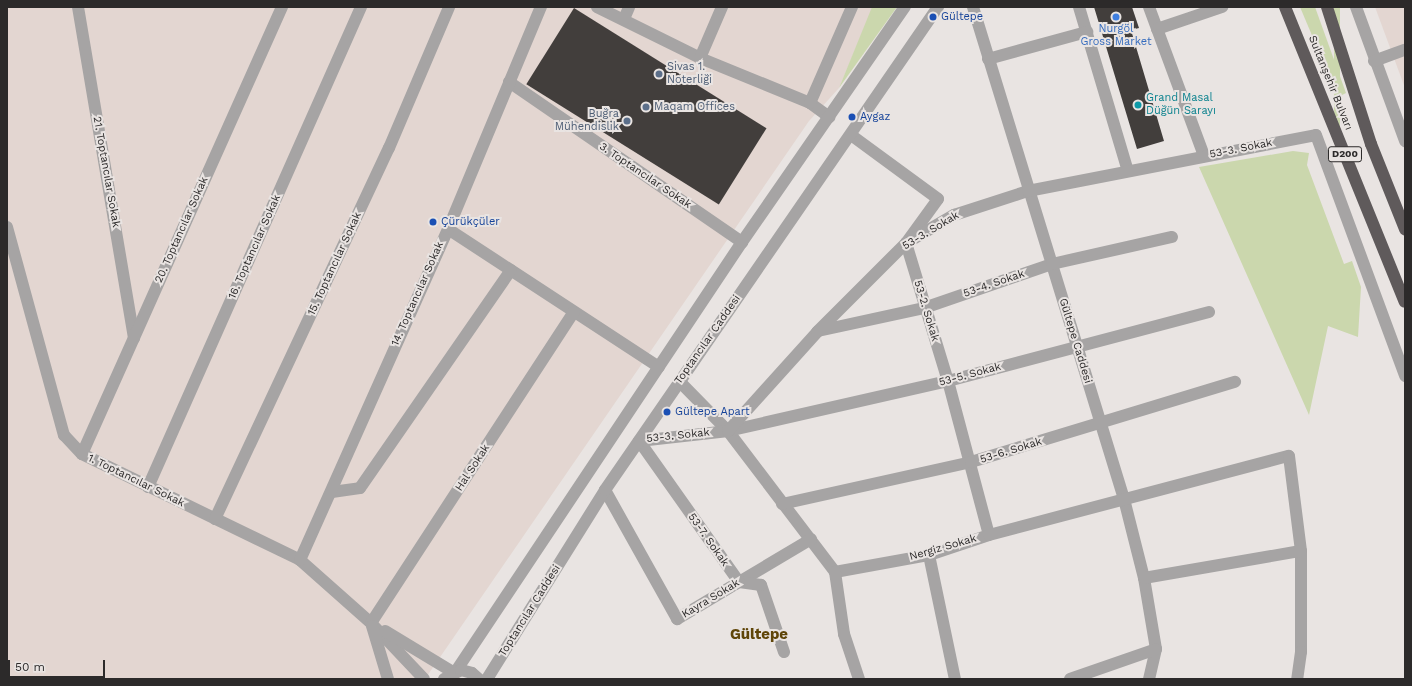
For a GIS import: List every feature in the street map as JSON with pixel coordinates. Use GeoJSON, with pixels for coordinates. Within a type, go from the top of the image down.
{"type":"FeatureCollection","features":[{"type":"Feature","properties":{"kind":"highway","name":"Sultanşehir Bulvarı"},"geometry":{"type":"LineString","coordinates":[[1286,7],[1405,302]]}},
{"type":"Feature","properties":{"kind":"highway","name":"Sultanşehir Bulvarı"},"geometry":{"type":"LineString","coordinates":[[1327,7],[1370,144],[1405,229]]}},
{"type":"Feature","properties":{"kind":"street","name":"21. Toptancılar Sokak"},"geometry":{"type":"LineString","coordinates":[[78,7],[134,338]]}},
{"type":"Feature","properties":{"kind":"street","name":"20. Toptancılar Sokak"},"geometry":{"type":"LineString","coordinates":[[82,454],[282,7]]}},
{"type":"Feature","properties":{"kind":"street","name":"16. Toptancılar Sokak"},"geometry":{"type":"LineString","coordinates":[[148,487],[361,7]]}},
{"type":"Feature","properties":{"kind":"street","name":"15. Toptancılar Sokak"},"geometry":{"type":"LineString","coordinates":[[215,519],[389,148],[448,7]]}},
{"type":"Feature","properties":{"kind":"street","name":"14. Toptancılar Sokak"},"geometry":{"type":"LineString","coordinates":[[300,560],[332,492],[448,229],[541,7]]}},
{"type":"Feature","properties":{"kind":"street"},"geometry":{"type":"LineString","coordinates":[[597,7],[624,19],[700,58],[810,103],[829,116]]}},
{"type":"Feature","properties":{"kind":"street"},"geometry":{"type":"LineString","coordinates":[[624,19],[629,7]]}},
{"type":"Feature","properties":{"kind":"street"},"geometry":{"type":"LineString","coordinates":[[700,58],[722,7]]}},
{"type":"Feature","properties":{"kind":"street"},"geometry":{"type":"LineString","coordinates":[[810,103],[852,7]]}},
{"type":"Feature","properties":{"kind":"street"},"geometry":{"type":"LineString","coordinates":[[451,674],[742,242],[905,7]]}},
{"type":"Feature","properties":{"kind":"street","name":"Toptancılar Caddesi"},"geometry":{"type":"LineString","coordinates":[[487,679],[605,490],[678,381],[851,135],[938,7]]}},
{"type":"Feature","properties":{"kind":"street","name":"Gültepe Caddesi"},"geometry":{"type":"LineString","coordinates":[[973,7],[1028,191],[1052,264],[1075,346],[1102,424],[1124,499],[1144,578],[1156,649],[1149,679]]}},
{"type":"Feature","properties":{"kind":"street"},"geometry":{"type":"LineString","coordinates":[[1079,7],[1128,171]]}},
{"type":"Feature","properties":{"kind":"street"},"geometry":{"type":"LineString","coordinates":[[1149,7],[1204,156]]}},
{"type":"Feature","properties":{"kind":"street"},"geometry":{"type":"LineString","coordinates":[[1157,29],[1222,7]]}},
{"type":"Feature","properties":{"kind":"street"},"geometry":{"type":"LineString","coordinates":[[1356,7],[1374,61],[1405,141]]}},
{"type":"Feature","properties":{"kind":"street"},"geometry":{"type":"LineString","coordinates":[[988,59],[1086,32]]}},
{"type":"Feature","properties":{"kind":"street"},"geometry":{"type":"LineString","coordinates":[[1374,61],[1405,50]]}},
{"type":"Feature","properties":{"kind":"street","name":"3. Toptancılar Sokak"},"geometry":{"type":"LineString","coordinates":[[509,82],[742,242]]}},
{"type":"Feature","properties":{"kind":"street"},"geometry":{"type":"LineString","coordinates":[[851,135],[938,199],[906,244]]}},
{"type":"Feature","properties":{"kind":"street","name":"53-3. Sokak"},"geometry":{"type":"LineString","coordinates":[[639,441],[728,431],[817,332],[906,244],[954,214],[1028,191],[1316,135],[1405,376]]}},
{"type":"Feature","properties":{"kind":"street","name":"1. Toptancılar Sokak"},"geometry":{"type":"LineString","coordinates":[[7,227],[64,435],[82,454],[300,560],[372,623],[424,679]]}},
{"type":"Feature","properties":{"kind":"street"},"geometry":{"type":"LineString","coordinates":[[448,229],[659,367]]}},
{"type":"Feature","properties":{"kind":"street","name":"53-4. Sokak"},"geometry":{"type":"LineString","coordinates":[[817,332],[924,308],[1052,264],[1172,237]]}},
{"type":"Feature","properties":{"kind":"street","name":"53-2. Sokak"},"geometry":{"type":"LineString","coordinates":[[906,244],[924,308],[948,381],[989,535]]}},
{"type":"Feature","properties":{"kind":"street"},"geometry":{"type":"LineString","coordinates":[[332,492],[360,488],[511,270]]}},
{"type":"Feature","properties":{"kind":"street","name":"Hal Sokak"},"geometry":{"type":"LineString","coordinates":[[372,623],[574,312]]}},
{"type":"Feature","properties":{"kind":"street","name":"53-5. Sokak"},"geometry":{"type":"LineString","coordinates":[[728,431],[948,381],[1075,346],[1209,312]]}},
{"type":"Feature","properties":{"kind":"street"},"geometry":{"type":"LineString","coordinates":[[678,381],[728,431],[835,572],[844,634],[859,679]]}},
{"type":"Feature","properties":{"kind":"street","name":"53-6. Sokak"},"geometry":{"type":"LineString","coordinates":[[782,504],[970,462],[1102,424],[1235,382]]}},
{"type":"Feature","properties":{"kind":"street","name":"53-7. Sokak"},"geometry":{"type":"LineString","coordinates":[[639,441],[738,582]]}},
{"type":"Feature","properties":{"kind":"street","name":"Nergiz Sokak"},"geometry":{"type":"LineString","coordinates":[[835,572],[929,555],[989,535],[1289,456],[1301,551]]}},
{"type":"Feature","properties":{"kind":"street","name":"Kayra Sokak"},"geometry":{"type":"LineString","coordinates":[[605,490],[677,619],[811,539]]}},
{"type":"Feature","properties":{"kind":"street"},"geometry":{"type":"LineString","coordinates":[[1144,578],[1301,551],[1301,652],[1297,679]]}},
{"type":"Feature","properties":{"kind":"street"},"geometry":{"type":"LineString","coordinates":[[929,555],[955,679]]}},
{"type":"Feature","properties":{"kind":"street"},"geometry":{"type":"LineString","coordinates":[[738,582],[761,585],[784,652]]}},
{"type":"Feature","properties":{"kind":"street","name":"1. Toptancılar Sokak"},"geometry":{"type":"LineString","coordinates":[[372,623],[451,674],[469,671],[479,679]]}},
{"type":"Feature","properties":{"kind":"street"},"geometry":{"type":"LineString","coordinates":[[372,623],[388,679]]}},
{"type":"Feature","properties":{"kind":"street"},"geometry":{"type":"LineString","coordinates":[[1070,679],[1156,649]]}},
{"type":"Feature","properties":{"kind":"shaded area"},"geometry":{"type":"Polygon","coordinates":[[[7,7],[873,7],[839,88],[809,121],[425,679],[7,679],[7,7]]]}},
{"type":"Feature","properties":{"kind":"shaded area"},"geometry":{"type":"Polygon","coordinates":[[[1375,7],[1405,7],[1405,88],[1375,7]]]}},
{"type":"Feature","properties":{"kind":"green space"},"geometry":{"type":"Polygon","coordinates":[[[872,7],[897,7],[839,88],[872,7]]]}},
{"type":"Feature","properties":{"kind":"green space"},"geometry":{"type":"Polygon","coordinates":[[[1300,7],[1315,7],[1346,93],[1338,97],[1300,7]]]}},
{"type":"Feature","properties":{"kind":"green space"},"geometry":{"type":"Polygon","coordinates":[[[1334,7],[1340,7],[1340,127],[1334,127],[1334,7]]]}},
{"type":"Feature","properties":{"kind":"green space"},"geometry":{"type":"Polygon","coordinates":[[[1293,151],[1309,153],[1307,165],[1344,264],[1352,261],[1361,287],[1358,337],[1328,326],[1309,415],[1199,167],[1293,151]]]}},
{"type":"Feature","properties":{"kind":"building","name":"Grand Masal Düğün Sarayı"},"geometry":{"type":"Polygon","coordinates":[[[1094,7],[1132,7],[1139,28],[1131,30],[1164,141],[1137,149],[1094,7]]]}},
{"type":"Feature","properties":{"kind":"building","name":"Maqam Offices"},"geometry":{"type":"Polygon","coordinates":[[[574,8],[767,128],[719,205],[526,84],[574,8]]]}},
{"type":"Feature","properties":{"kind":"place","name":"Gültepe"},"geometry":{"type":"Point","coordinates":[933,17]}},
{"type":"Feature","properties":{"kind":"place","name":"Nurgöl Gross Market"},"geometry":{"type":"Point","coordinates":[1116,17]}},
{"type":"Feature","properties":{"kind":"place","name":"Sivas 1. Noterliği"},"geometry":{"type":"Point","coordinates":[659,74]}},
{"type":"Feature","properties":{"kind":"place","name":"Grand Masal Düğün Sarayı"},"geometry":{"type":"Point","coordinates":[1138,105]}},
{"type":"Feature","properties":{"kind":"place","name":"Maqam Offices"},"geometry":{"type":"Point","coordinates":[646,107]}},
{"type":"Feature","properties":{"kind":"place","name":"Aygaz"},"geometry":{"type":"Point","coordinates":[852,117]}},
{"type":"Feature","properties":{"kind":"place","name":"Buğra Mühendislik"},"geometry":{"type":"Point","coordinates":[627,121]}},
{"type":"Feature","properties":{"kind":"place","name":"Çürükçüler"},"geometry":{"type":"Point","coordinates":[433,222]}},
{"type":"Feature","properties":{"kind":"place","name":"Gültepe Apart"},"geometry":{"type":"Point","coordinates":[667,412]}},
{"type":"Feature","properties":{"kind":"district","name":"Gültepe"},"geometry":{"type":"Point","coordinates":[759,635]}}]}
